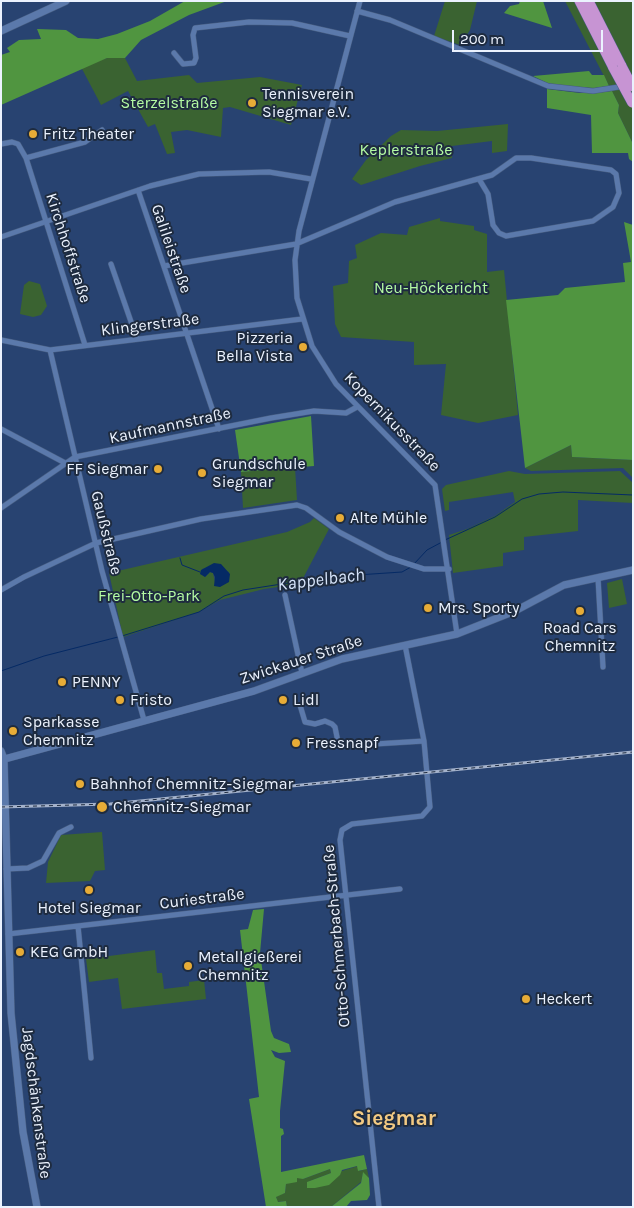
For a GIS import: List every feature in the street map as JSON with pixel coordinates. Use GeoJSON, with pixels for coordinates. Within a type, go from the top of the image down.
{"type":"FeatureCollection","features":[{"type":"Feature","properties":{"kind":"highway"},"geometry":{"type":"LineString","coordinates":[[579,1],[618,67],[633,85]]}},
{"type":"Feature","properties":{"kind":"highway"},"geometry":{"type":"LineString","coordinates":[[589,1],[618,67],[632,105]]}},
{"type":"Feature","properties":{"kind":"main road"},"geometry":{"type":"LineString","coordinates":[[1,31],[66,1]]}},
{"type":"Feature","properties":{"kind":"main road","name":"Zwickauer Straße"},"geometry":{"type":"LineString","coordinates":[[2,759],[254,691],[342,659],[457,634],[508,614],[559,587],[633,570]]}},
{"type":"Feature","properties":{"kind":"main road","name":"Jagdschänkenstraße"},"geometry":{"type":"LineString","coordinates":[[1,751],[6,869],[4,883],[11,1013],[22,1120],[37,1207]]}},
{"type":"Feature","properties":{"kind":"street","name":"Kopernikusstraße"},"geometry":{"type":"LineString","coordinates":[[360,1],[311,179],[296,244],[295,286],[302,319],[312,346],[326,370],[356,407],[435,485],[449,569],[457,634]]}},
{"type":"Feature","properties":{"kind":"street"},"geometry":{"type":"LineString","coordinates":[[357,11],[390,20],[481,57],[523,77],[553,87],[594,91],[633,85]]}},
{"type":"Feature","properties":{"kind":"street"},"geometry":{"type":"LineString","coordinates":[[174,53],[183,64],[194,63],[196,58],[193,35],[195,28],[243,22],[292,23],[350,36]]}},
{"type":"Feature","properties":{"kind":"street"},"geometry":{"type":"LineString","coordinates":[[26,158],[85,142],[102,130]]}},
{"type":"Feature","properties":{"kind":"street","name":"Kirchhoffstraße"},"geometry":{"type":"LineString","coordinates":[[1,144],[12,142],[18,144],[26,158],[85,345]]}},
{"type":"Feature","properties":{"kind":"street"},"geometry":{"type":"LineString","coordinates":[[164,266],[296,244],[395,202],[494,174],[516,158],[531,158],[611,170],[616,174],[619,193],[613,207],[593,221],[506,236],[499,233],[493,225],[488,194],[479,179]]}},
{"type":"Feature","properties":{"kind":"street"},"geometry":{"type":"LineString","coordinates":[[1,237],[166,181],[217,172],[269,172],[311,179]]}},
{"type":"Feature","properties":{"kind":"street","name":"Galileistraße"},"geometry":{"type":"LineString","coordinates":[[138,190],[219,429]]}},
{"type":"Feature","properties":{"kind":"street"},"geometry":{"type":"LineString","coordinates":[[111,264],[137,339]]}},
{"type":"Feature","properties":{"kind":"street","name":"Klingerstraße"},"geometry":{"type":"LineString","coordinates":[[1,340],[50,350],[302,319]]}},
{"type":"Feature","properties":{"kind":"street","name":"Gaußstraße"},"geometry":{"type":"LineString","coordinates":[[50,350],[103,573],[144,720]]}},
{"type":"Feature","properties":{"kind":"street","name":"Kaufmannstraße"},"geometry":{"type":"LineString","coordinates":[[75,457],[314,411],[346,413],[356,407]]}},
{"type":"Feature","properties":{"kind":"street"},"geometry":{"type":"LineString","coordinates":[[1,429],[67,464]]}},
{"type":"Feature","properties":{"kind":"street"},"geometry":{"type":"LineString","coordinates":[[1,508],[75,457]]}},
{"type":"Feature","properties":{"kind":"street"},"geometry":{"type":"LineString","coordinates":[[1,590],[31,573],[96,543],[201,519],[297,505],[306,508],[353,540],[387,557],[416,567],[449,569]]}},
{"type":"Feature","properties":{"kind":"street"},"geometry":{"type":"LineString","coordinates":[[598,578],[603,667]]}},
{"type":"Feature","properties":{"kind":"street"},"geometry":{"type":"LineString","coordinates":[[285,595],[302,673]]}},
{"type":"Feature","properties":{"kind":"street","name":"Otto-Schmerbach-Straße"},"geometry":{"type":"LineString","coordinates":[[379,1207],[344,894],[340,840],[346,827],[357,823],[422,816],[429,810],[424,741],[405,645]]}},
{"type":"Feature","properties":{"kind":"street"},"geometry":{"type":"LineString","coordinates":[[300,705],[305,722],[315,724],[325,721],[332,724],[335,727],[338,742],[342,746],[424,741]]}},
{"type":"Feature","properties":{"kind":"street"},"geometry":{"type":"LineString","coordinates":[[6,869],[28,868],[43,861],[58,833],[71,827]]}},
{"type":"Feature","properties":{"kind":"street","name":"Curiestraße"},"geometry":{"type":"LineString","coordinates":[[7,934],[400,889]]}},
{"type":"Feature","properties":{"kind":"street"},"geometry":{"type":"LineString","coordinates":[[78,926],[91,1058]]}},
{"type":"Feature","properties":{"kind":"green space"},"geometry":{"type":"Polygon","coordinates":[[[185,1],[227,1],[189,15],[141,40],[125,58],[107,58],[1,105],[1,55],[10,52],[7,48],[19,40],[41,39],[37,29],[66,30],[78,38],[98,39],[150,21],[185,1]]]}},
{"type":"Feature","properties":{"kind":"green space"},"geometry":{"type":"Polygon","coordinates":[[[445,1],[477,1],[470,30],[460,45],[434,36],[445,1]]]}},
{"type":"Feature","properties":{"kind":"green space"},"geometry":{"type":"Polygon","coordinates":[[[520,1],[543,1],[552,28],[504,13],[510,6],[519,4],[520,1]]]}},
{"type":"Feature","properties":{"kind":"green space"},"geometry":{"type":"Polygon","coordinates":[[[565,1],[633,1],[633,144],[618,113],[619,105],[565,1]]]}},
{"type":"Feature","properties":{"kind":"green space","name":"Sterzelstraße"},"geometry":{"type":"Polygon","coordinates":[[[107,58],[125,58],[137,81],[189,75],[197,83],[260,77],[302,85],[291,125],[230,107],[223,108],[221,137],[187,130],[171,132],[175,153],[167,154],[155,124],[148,127],[128,91],[101,105],[81,67],[107,58]]]}},
{"type":"Feature","properties":{"kind":"green space"},"geometry":{"type":"Polygon","coordinates":[[[589,71],[592,75],[604,75],[609,86],[595,88],[566,87],[547,83],[533,76],[589,71]]]}},
{"type":"Feature","properties":{"kind":"green space"},"geometry":{"type":"Polygon","coordinates":[[[547,89],[580,93],[612,91],[619,105],[618,113],[633,144],[633,162],[629,159],[628,153],[592,153],[591,115],[547,108],[547,89]]]}},
{"type":"Feature","properties":{"kind":"green space","name":"Keplerstraße"},"geometry":{"type":"Polygon","coordinates":[[[508,124],[507,151],[492,153],[492,141],[452,146],[452,158],[361,185],[352,179],[366,160],[391,136],[401,130],[437,131],[508,124]]]}},
{"type":"Feature","properties":{"kind":"green space","name":"Neu-Höckericht"},"geometry":{"type":"Polygon","coordinates":[[[440,218],[440,221],[474,226],[474,230],[487,234],[487,272],[504,270],[518,415],[478,423],[441,415],[446,364],[414,365],[414,342],[341,337],[335,324],[333,286],[348,283],[349,261],[357,258],[355,245],[381,233],[407,235],[409,227],[440,218]]]}},
{"type":"Feature","properties":{"kind":"green space"},"geometry":{"type":"Polygon","coordinates":[[[624,222],[633,225],[633,460],[572,457],[571,445],[525,468],[506,300],[558,295],[565,288],[625,282],[623,263],[631,262],[624,222]]]}},
{"type":"Feature","properties":{"kind":"green space"},"geometry":{"type":"Polygon","coordinates":[[[29,281],[40,284],[47,306],[41,315],[33,317],[20,314],[24,285],[29,281]]]}},
{"type":"Feature","properties":{"kind":"green space"},"geometry":{"type":"Polygon","coordinates":[[[311,416],[314,466],[241,472],[235,430],[311,416]]]}},
{"type":"Feature","properties":{"kind":"green space"},"geometry":{"type":"Polygon","coordinates":[[[571,445],[572,457],[633,460],[633,478],[623,468],[531,471],[525,468],[571,445]]]}},
{"type":"Feature","properties":{"kind":"green space"},"geometry":{"type":"Polygon","coordinates":[[[295,467],[297,500],[243,508],[241,472],[295,467]]]}},
{"type":"Feature","properties":{"kind":"green space"},"geometry":{"type":"Polygon","coordinates":[[[509,471],[525,474],[620,471],[632,482],[633,503],[578,500],[578,531],[524,537],[524,550],[503,553],[503,566],[453,573],[449,535],[495,516],[515,502],[513,492],[449,502],[449,510],[445,511],[442,489],[446,485],[509,471]]]}},
{"type":"Feature","properties":{"kind":"green space","name":"Frei-Otto-Park"},"geometry":{"type":"Polygon","coordinates":[[[314,518],[329,529],[300,584],[264,589],[220,600],[199,612],[123,637],[109,573],[287,532],[310,522],[314,518]],[[211,567],[202,569],[205,577],[210,572],[213,573],[215,582],[221,586],[229,581],[229,572],[211,567]]]}},
{"type":"Feature","properties":{"kind":"green space"},"geometry":{"type":"Polygon","coordinates":[[[622,579],[627,604],[609,608],[607,583],[622,579]]]}},
{"type":"Feature","properties":{"kind":"green space"},"geometry":{"type":"Polygon","coordinates":[[[102,832],[105,870],[95,871],[90,881],[46,883],[48,862],[61,835],[102,832]]]}},
{"type":"Feature","properties":{"kind":"green space"},"geometry":{"type":"Polygon","coordinates":[[[264,909],[260,953],[271,1031],[274,1038],[289,1044],[291,1052],[279,1053],[271,1050],[275,1057],[285,1061],[280,1111],[280,1128],[283,1129],[284,1134],[281,1136],[281,1172],[364,1155],[367,1169],[358,1171],[357,1166],[342,1170],[340,1175],[329,1185],[315,1188],[307,1188],[307,1182],[331,1173],[330,1169],[303,1179],[297,1178],[297,1182],[286,1184],[285,1193],[276,1197],[278,1202],[286,1201],[287,1207],[266,1207],[249,1099],[259,1097],[240,930],[248,929],[253,910],[264,909]]]}},
{"type":"Feature","properties":{"kind":"green space"},"geometry":{"type":"Polygon","coordinates":[[[155,950],[157,973],[162,973],[164,989],[189,986],[189,982],[204,980],[206,999],[122,1009],[118,978],[89,982],[86,959],[155,950]]]}},
{"type":"Feature","properties":{"kind":"green space"},"geometry":{"type":"Polygon","coordinates":[[[358,1166],[359,1171],[367,1169],[369,1178],[363,1173],[361,1182],[331,1207],[287,1207],[286,1201],[277,1202],[276,1196],[285,1193],[286,1184],[300,1176],[303,1179],[330,1169],[331,1173],[307,1182],[358,1166]]]}},
{"type":"Feature","properties":{"kind":"green space"},"geometry":{"type":"Polygon","coordinates":[[[363,1172],[369,1178],[370,1195],[367,1200],[351,1201],[346,1207],[331,1207],[361,1183],[363,1172]]]}},
{"type":"Feature","properties":{"kind":"water"},"geometry":{"type":"Polygon","coordinates":[[[214,563],[221,564],[230,574],[229,582],[220,587],[214,586],[215,577],[213,573],[210,572],[205,577],[200,574],[201,570],[214,563]]]}},
{"type":"Feature","properties":{"kind":"waterway","name":"Kappelbach"},"geometry":{"type":"LineString","coordinates":[[445,540],[495,517],[522,499],[539,494],[563,492],[633,495]]}},
{"type":"Feature","properties":{"kind":"waterway","name":"Kappelbach"},"geometry":{"type":"LineString","coordinates":[[414,564],[427,550],[442,542]]}},
{"type":"Feature","properties":{"kind":"waterway"},"geometry":{"type":"LineString","coordinates":[[180,558],[182,565],[200,572]]}},
{"type":"Feature","properties":{"kind":"waterway","name":"Kappelbach"},"geometry":{"type":"LineString","coordinates":[[122,636],[199,612],[224,596],[243,590],[327,577],[402,572],[411,567]]}},
{"type":"Feature","properties":{"kind":"waterway","name":"Kappelbach"},"geometry":{"type":"LineString","coordinates":[[1,671],[44,656],[118,637]]}},
{"type":"Feature","properties":{"kind":"railway"},"geometry":{"type":"LineString","coordinates":[[1,807],[110,804],[633,752]]}},
{"type":"Feature","properties":{"kind":"place","name":"Tennisverein Siegmar e.V."},"geometry":{"type":"Point","coordinates":[252,103]}},
{"type":"Feature","properties":{"kind":"place","name":"Fritz Theater"},"geometry":{"type":"Point","coordinates":[33,134]}},
{"type":"Feature","properties":{"kind":"place","name":"Pizzeria Bella Vista"},"geometry":{"type":"Point","coordinates":[303,347]}},
{"type":"Feature","properties":{"kind":"place","name":"FF Siegmar"},"geometry":{"type":"Point","coordinates":[158,469]}},
{"type":"Feature","properties":{"kind":"place","name":"Grundschule Siegmar"},"geometry":{"type":"Point","coordinates":[202,473]}},
{"type":"Feature","properties":{"kind":"place","name":"Alte Mühle"},"geometry":{"type":"Point","coordinates":[340,518]}},
{"type":"Feature","properties":{"kind":"place","name":"Mrs. Sporty"},"geometry":{"type":"Point","coordinates":[428,608]}},
{"type":"Feature","properties":{"kind":"place","name":"Road Cars Chemnitz"},"geometry":{"type":"Point","coordinates":[580,611]}},
{"type":"Feature","properties":{"kind":"place","name":"PENNY"},"geometry":{"type":"Point","coordinates":[62,682]}},
{"type":"Feature","properties":{"kind":"place","name":"Fristo"},"geometry":{"type":"Point","coordinates":[120,700]}},
{"type":"Feature","properties":{"kind":"place","name":"Lidl"},"geometry":{"type":"Point","coordinates":[283,700]}},
{"type":"Feature","properties":{"kind":"place","name":"Sparkasse Chemnitz"},"geometry":{"type":"Point","coordinates":[13,731]}},
{"type":"Feature","properties":{"kind":"place","name":"Fressnapf"},"geometry":{"type":"Point","coordinates":[296,743]}},
{"type":"Feature","properties":{"kind":"place","name":"Bahnhof Chemnitz-Siegmar"},"geometry":{"type":"Point","coordinates":[80,784]}},
{"type":"Feature","properties":{"kind":"place","name":"Chemnitz-Siegmar"},"geometry":{"type":"Point","coordinates":[102,807]}},
{"type":"Feature","properties":{"kind":"place","name":"Hotel Siegmar"},"geometry":{"type":"Point","coordinates":[89,890]}},
{"type":"Feature","properties":{"kind":"place","name":"KEG GmbH"},"geometry":{"type":"Point","coordinates":[20,952]}},
{"type":"Feature","properties":{"kind":"place","name":"Metallgießerei Chemnitz"},"geometry":{"type":"Point","coordinates":[188,966]}},
{"type":"Feature","properties":{"kind":"place","name":"Heckert"},"geometry":{"type":"Point","coordinates":[526,999]}},
{"type":"Feature","properties":{"kind":"district","name":"Siegmar"},"geometry":{"type":"Point","coordinates":[394,1119]}}]}
